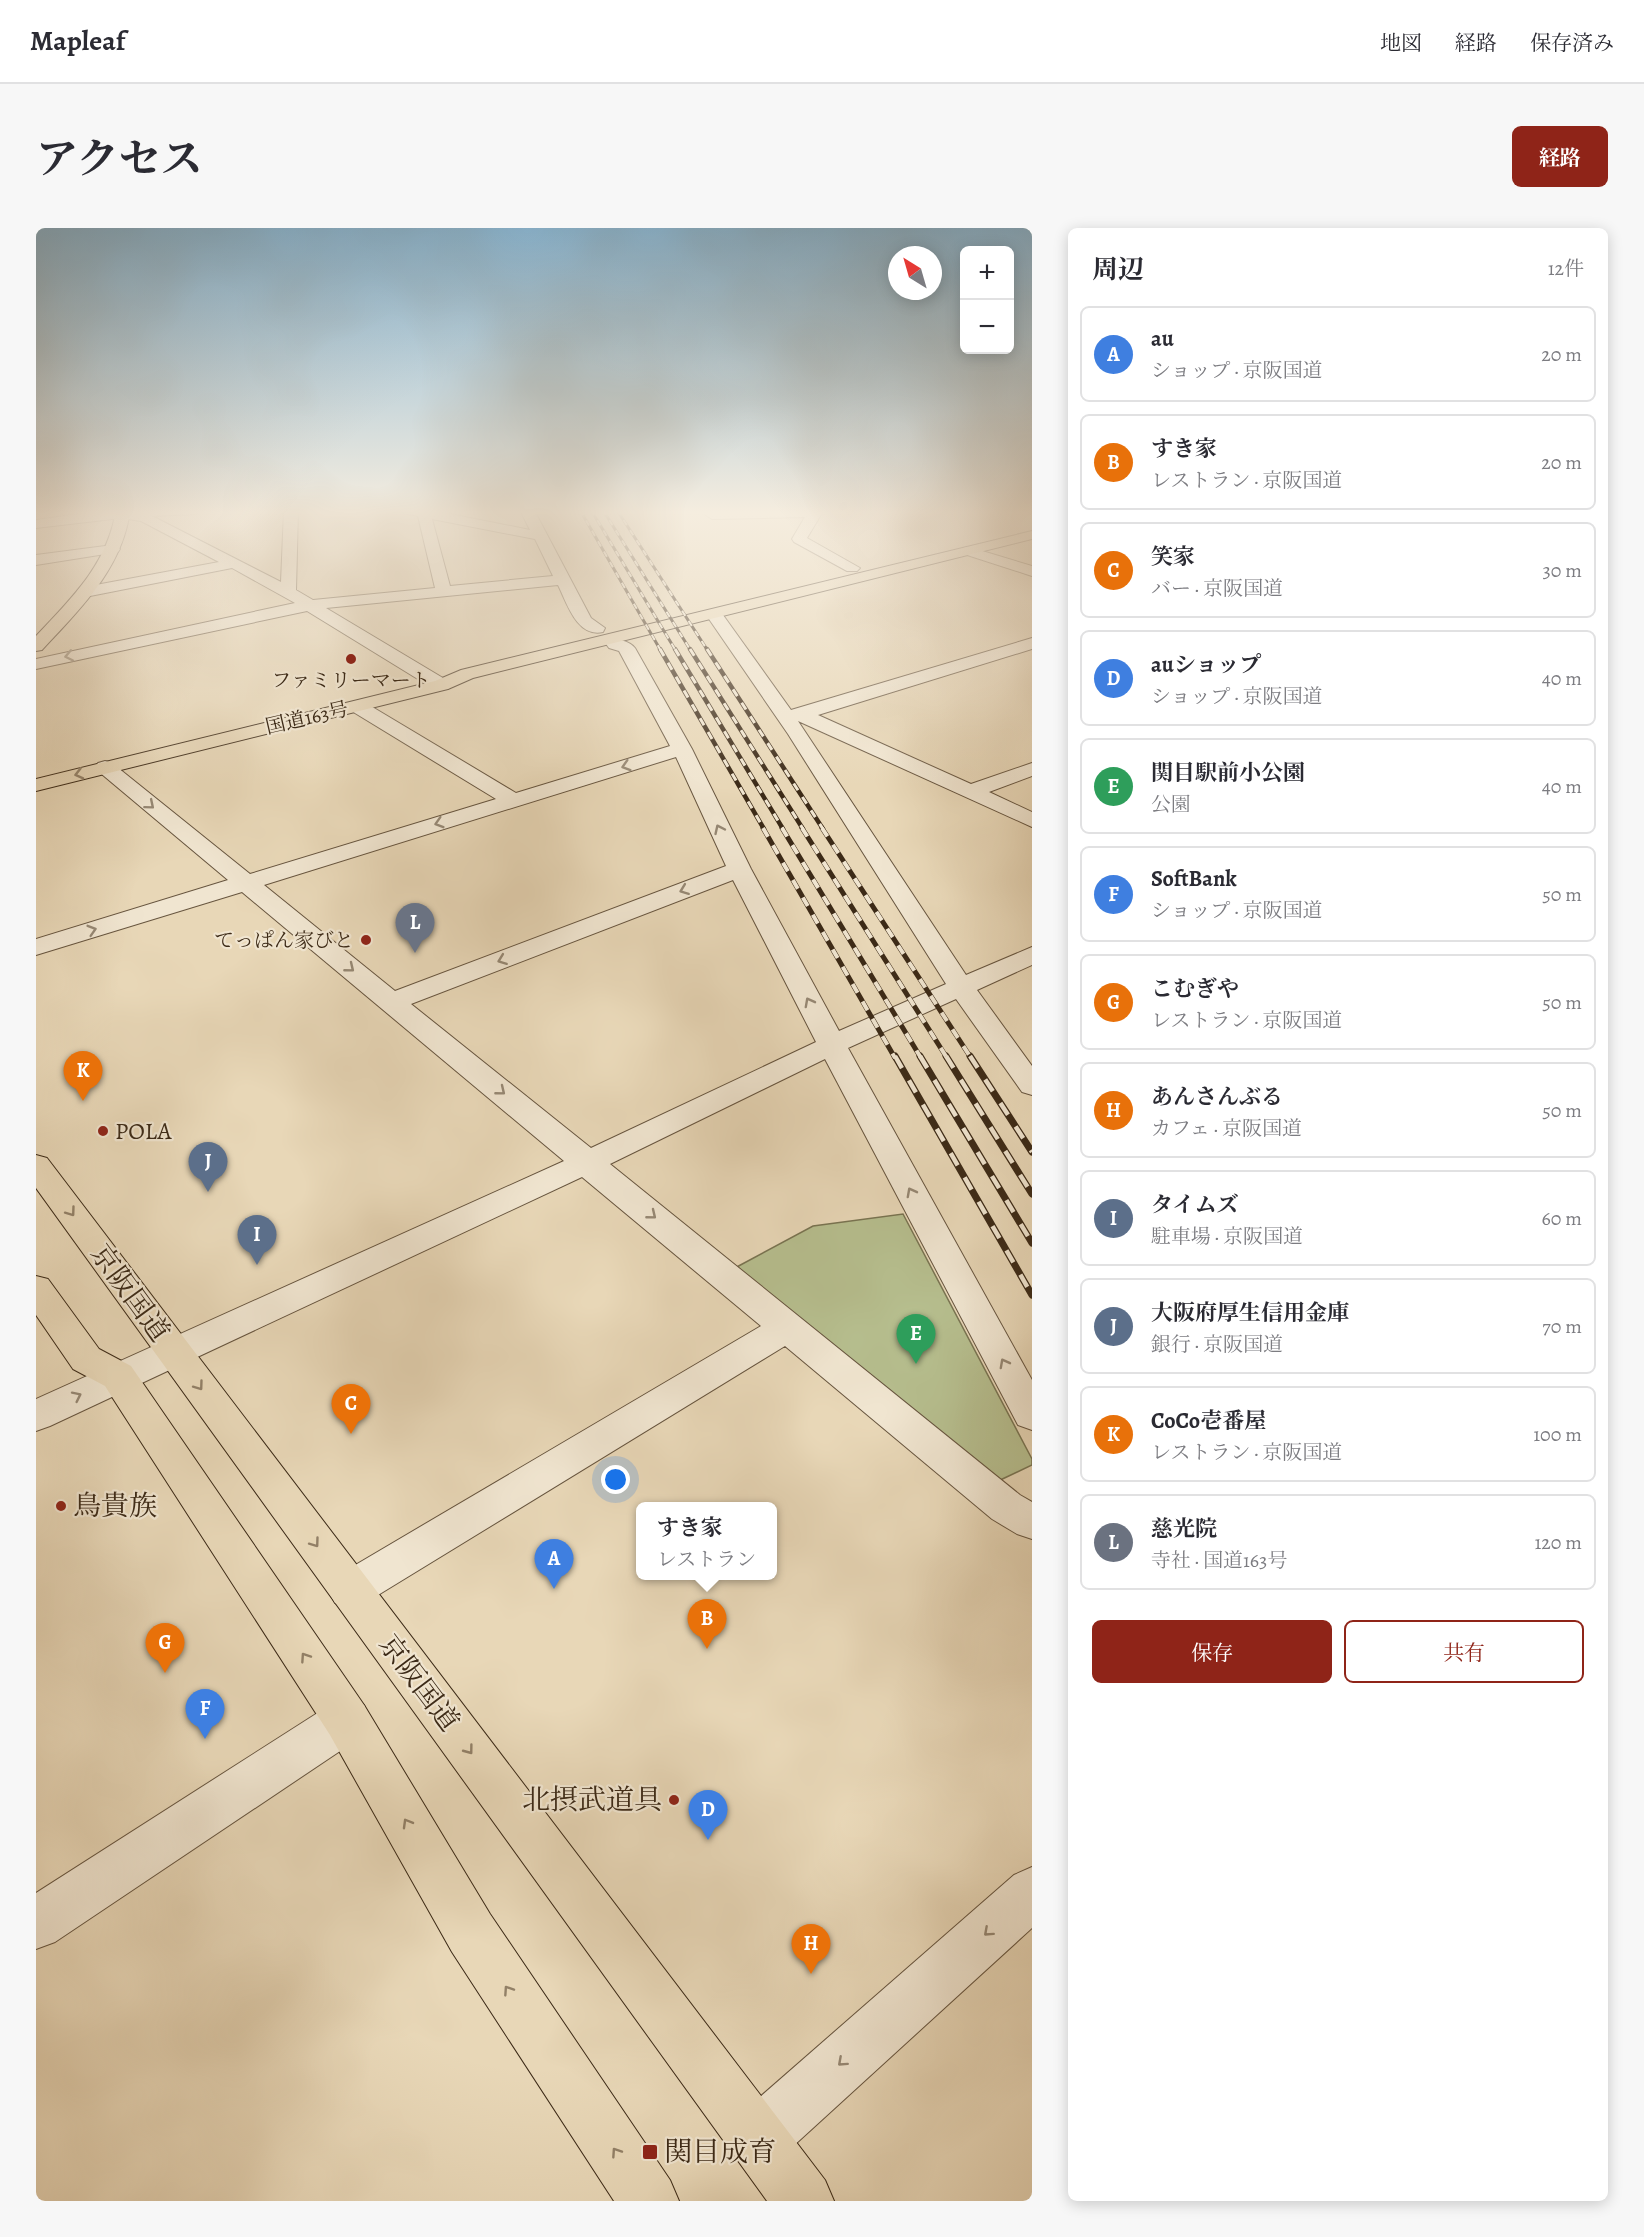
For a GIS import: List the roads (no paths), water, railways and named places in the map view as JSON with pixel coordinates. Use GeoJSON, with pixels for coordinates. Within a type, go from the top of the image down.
{"type":"FeatureCollection","features":[{"type":"Feature","properties":{"kind":"main road"},"geometry":{"type":"LineString","coordinates":[[36,646],[77,602]]}},
{"type":"Feature","properties":{"kind":"main road"},"geometry":{"type":"LineString","coordinates":[[441,685],[477,679],[606,636],[723,602]]}},
{"type":"Feature","properties":{"kind":"main road","name":"国道163号"},"geometry":{"type":"LineString","coordinates":[[36,769],[423,674],[459,670],[734,602]]}},
{"type":"Feature","properties":{"kind":"main road","name":"国道163号"},"geometry":{"type":"LineString","coordinates":[[36,785],[441,685],[476,671],[753,602]]}},
{"type":"Feature","properties":{"kind":"main road"},"geometry":{"type":"LineString","coordinates":[[423,674],[449,664],[717,619],[783,602]]}},
{"type":"Feature","properties":{"kind":"main road","name":"京阪国道"},"geometry":{"type":"LineString","coordinates":[[36,1165],[804,2201]]}},
{"type":"Feature","properties":{"kind":"main road"},"geometry":{"type":"LineString","coordinates":[[36,1288],[86,1359],[118,1376],[348,1720],[471,1933],[649,2201]]}},
{"type":"Feature","properties":{"kind":"street"},"geometry":{"type":"LineString","coordinates":[[306,602],[441,685]]}},
{"type":"Feature","properties":{"kind":"street"},"geometry":{"type":"LineString","coordinates":[[36,664],[311,605],[343,602]]}},
{"type":"Feature","properties":{"kind":"street"},"geometry":{"type":"LineString","coordinates":[[574,602],[584,621],[626,648],[682,749],[739,869],[832,1045],[1032,1415]]}},
{"type":"Feature","properties":{"kind":"street"},"geometry":{"type":"LineString","coordinates":[[717,619],[793,716],[962,987],[1032,1086]]}},
{"type":"Feature","properties":{"kind":"street"},"geometry":{"type":"LineString","coordinates":[[793,716],[1032,643]]}},
{"type":"Feature","properties":{"kind":"street"},"geometry":{"type":"LineString","coordinates":[[357,706],[512,801]]}},
{"type":"Feature","properties":{"kind":"street"},"geometry":{"type":"LineString","coordinates":[[793,716],[1032,820]]}},
{"type":"Feature","properties":{"kind":"street"},"geometry":{"type":"LineString","coordinates":[[36,947],[682,749]]}},
{"type":"Feature","properties":{"kind":"street"},"geometry":{"type":"LineString","coordinates":[[105,767],[243,883],[588,1162],[1006,1507],[1032,1522]]}},
{"type":"Feature","properties":{"kind":"street"},"geometry":{"type":"LineString","coordinates":[[969,792],[1032,769]]}},
{"type":"Feature","properties":{"kind":"street"},"geometry":{"type":"LineString","coordinates":[[391,1002],[739,869]]}},
{"type":"Feature","properties":{"kind":"street"},"geometry":{"type":"LineString","coordinates":[[36,1416],[118,1376],[588,1162],[832,1045],[1032,955]]}},
{"type":"Feature","properties":{"kind":"street"},"geometry":{"type":"LineString","coordinates":[[350,1590],[788,1327]]}},
{"type":"Feature","properties":{"kind":"street"},"geometry":{"type":"LineString","coordinates":[[36,1923],[348,1720]]}},
{"type":"Feature","properties":{"kind":"street"},"geometry":{"type":"LineString","coordinates":[[758,2138],[1032,1893]]}},
{"type":"Feature","properties":{"kind":"railway"},"geometry":{"type":"LineString","coordinates":[[633,602],[661,651]]}},
{"type":"Feature","properties":{"kind":"railway"},"geometry":{"type":"LineString","coordinates":[[647,602],[676,651]]}},
{"type":"Feature","properties":{"kind":"railway"},"geometry":{"type":"LineString","coordinates":[[660,602],[691,651]]}},
{"type":"Feature","properties":{"kind":"railway"},"geometry":{"type":"LineString","coordinates":[[676,602],[708,651]]}},
{"type":"Feature","properties":{"kind":"railway"},"geometry":{"type":"LineString","coordinates":[[660,649],[764,829]]}},
{"type":"Feature","properties":{"kind":"railway"},"geometry":{"type":"LineString","coordinates":[[675,649],[783,829]]}},
{"type":"Feature","properties":{"kind":"railway"},"geometry":{"type":"LineString","coordinates":[[690,649],[803,829]]}},
{"type":"Feature","properties":{"kind":"railway"},"geometry":{"type":"LineString","coordinates":[[707,649],[823,829]]}},
{"type":"Feature","properties":{"kind":"railway"},"geometry":{"type":"LineString","coordinates":[[763,828],[895,1058]]}},
{"type":"Feature","properties":{"kind":"railway"},"geometry":{"type":"LineString","coordinates":[[782,828],[921,1058]]}},
{"type":"Feature","properties":{"kind":"railway"},"geometry":{"type":"LineString","coordinates":[[802,828],[947,1058]]}},
{"type":"Feature","properties":{"kind":"railway"},"geometry":{"type":"LineString","coordinates":[[822,828],[971,1058]]}},
{"type":"Feature","properties":{"kind":"railway"},"geometry":{"type":"LineString","coordinates":[[895,1056],[1032,1295]]}},
{"type":"Feature","properties":{"kind":"railway"},"geometry":{"type":"LineString","coordinates":[[920,1056],[1032,1243]]}},
{"type":"Feature","properties":{"kind":"railway"},"geometry":{"type":"LineString","coordinates":[[946,1056],[1032,1194]]}},
{"type":"Feature","properties":{"kind":"railway"},"geometry":{"type":"LineString","coordinates":[[970,1056],[1032,1152]]}},
{"type":"Feature","properties":{"kind":"place","name":"ファミリーマート"},"geometry":{"type":"Point","coordinates":[351,659]}},
{"type":"Feature","properties":{"kind":"place","name":"てっぱん家びと"},"geometry":{"type":"Point","coordinates":[366,940]}},
{"type":"Feature","properties":{"kind":"place","name":"慈光院"},"geometry":{"type":"Point","coordinates":[415,953]}},
{"type":"Feature","properties":{"kind":"place","name":"CoCo壱番屋"},"geometry":{"type":"Point","coordinates":[83,1101]}},
{"type":"Feature","properties":{"kind":"place","name":"POLA"},"geometry":{"type":"Point","coordinates":[103,1131]}},
{"type":"Feature","properties":{"kind":"place","name":"大阪府厚生信用金庫"},"geometry":{"type":"Point","coordinates":[208,1192]}},
{"type":"Feature","properties":{"kind":"place","name":"タイムズ"},"geometry":{"type":"Point","coordinates":[257,1265]}},
{"type":"Feature","properties":{"kind":"place","name":"関目駅前小公園"},"geometry":{"type":"Point","coordinates":[916,1364]}},
{"type":"Feature","properties":{"kind":"place","name":"笑家"},"geometry":{"type":"Point","coordinates":[351,1434]}},
{"type":"Feature","properties":{"kind":"place","name":"鳥貴族"},"geometry":{"type":"Point","coordinates":[61,1506]}},
{"type":"Feature","properties":{"kind":"place","name":"au"},"geometry":{"type":"Point","coordinates":[554,1589]}},
{"type":"Feature","properties":{"kind":"place","name":"すき家"},"geometry":{"type":"Point","coordinates":[707,1649]}},
{"type":"Feature","properties":{"kind":"place","name":"こむぎや"},"geometry":{"type":"Point","coordinates":[165,1673]}},
{"type":"Feature","properties":{"kind":"place","name":"SoftBank"},"geometry":{"type":"Point","coordinates":[205,1739]}},
{"type":"Feature","properties":{"kind":"place","name":"北摂武道具"},"geometry":{"type":"Point","coordinates":[674,1800]}},
{"type":"Feature","properties":{"kind":"place","name":"auショップ"},"geometry":{"type":"Point","coordinates":[708,1840]}},
{"type":"Feature","properties":{"kind":"place","name":"あんさんぶる"},"geometry":{"type":"Point","coordinates":[811,1974]}},
{"type":"Feature","properties":{"kind":"place","name":"関目成育"},"geometry":{"type":"Point","coordinates":[650,2152]}}]}
